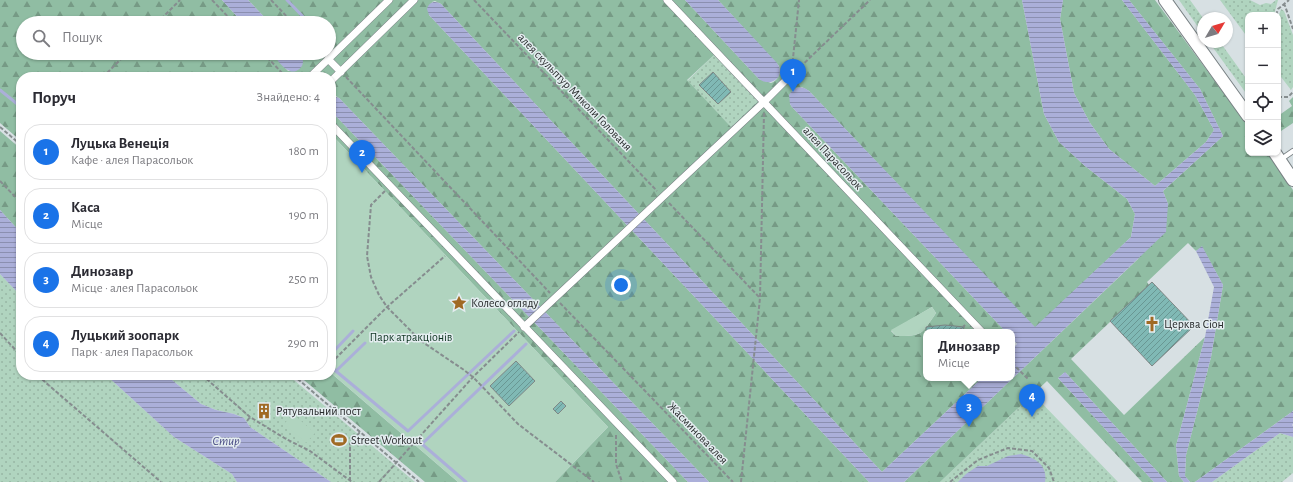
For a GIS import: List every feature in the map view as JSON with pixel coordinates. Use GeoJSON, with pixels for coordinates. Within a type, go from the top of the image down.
{"type":"FeatureCollection","features":[{"type":"Feature","properties":{"kind":"street"},"geometry":{"type":"LineString","coordinates":[[336,51],[389,0]]}},
{"type":"Feature","properties":{"kind":"street"},"geometry":{"type":"LineString","coordinates":[[336,76],[414,0]]}},
{"type":"Feature","properties":{"kind":"street","name":"алея Парасольок"},"geometry":{"type":"LineString","coordinates":[[668,0],[979,329]]}},
{"type":"Feature","properties":{"kind":"street"},"geometry":{"type":"LineString","coordinates":[[1165,0],[1245,111]]}},
{"type":"Feature","properties":{"kind":"street"},"geometry":{"type":"LineString","coordinates":[[315,72],[327,60]]}},
{"type":"Feature","properties":{"kind":"street"},"geometry":{"type":"LineString","coordinates":[[329,60],[341,72]]}},
{"type":"Feature","properties":{"kind":"street"},"geometry":{"type":"LineString","coordinates":[[524,327],[791,76]]}},
{"type":"Feature","properties":{"kind":"street"},"geometry":{"type":"LineString","coordinates":[[336,129],[673,482]]}},
{"type":"Feature","properties":{"kind":"street"},"geometry":{"type":"LineString","coordinates":[[1277,156],[1293,180]]}},
{"type":"Feature","properties":{"kind":"lane"},"geometry":{"type":"LineString","coordinates":[[1281,155],[1293,151]]}},
{"type":"Feature","properties":{"kind":"path"},"geometry":{"type":"LineString","coordinates":[[164,16],[180,0]]}},
{"type":"Feature","properties":{"kind":"path"},"geometry":{"type":"LineString","coordinates":[[212,0],[227,16]]}},
{"type":"Feature","properties":{"kind":"path"},"geometry":{"type":"LineString","coordinates":[[271,0],[286,16]]}},
{"type":"Feature","properties":{"kind":"path","name":"алея скульптур Миколи Голованя"},"geometry":{"type":"LineString","coordinates":[[474,0],[760,298]]}},
{"type":"Feature","properties":{"kind":"path"},"geometry":{"type":"LineString","coordinates":[[791,76],[799,0]]}},
{"type":"Feature","properties":{"kind":"path"},"geometry":{"type":"LineString","coordinates":[[791,76],[870,0]]}},
{"type":"Feature","properties":{"kind":"path"},"geometry":{"type":"LineString","coordinates":[[1277,12],[1284,3],[1289,0]]}},
{"type":"Feature","properties":{"kind":"path"},"geometry":{"type":"LineString","coordinates":[[1284,3],[1293,28]]}},
{"type":"Feature","properties":{"kind":"path"},"geometry":{"type":"LineString","coordinates":[[108,72],[120,60]]}},
{"type":"Feature","properties":{"kind":"path"},"geometry":{"type":"LineString","coordinates":[[270,60],[281,72]]}},
{"type":"Feature","properties":{"kind":"path","name":"Жасминова алея"},"geometry":{"type":"LineString","coordinates":[[341,72],[555,298],[733,482]]}},
{"type":"Feature","properties":{"kind":"path"},"geometry":{"type":"LineString","coordinates":[[1281,97],[1288,97],[1293,92]]}},
{"type":"Feature","properties":{"kind":"path"},"geometry":{"type":"LineString","coordinates":[[741,482],[760,298],[764,102]]}},
{"type":"Feature","properties":{"kind":"path"},"geometry":{"type":"LineString","coordinates":[[0,127],[16,141]]}},
{"type":"Feature","properties":{"kind":"path"},"geometry":{"type":"LineString","coordinates":[[0,182],[16,198]]}},
{"type":"Feature","properties":{"kind":"path"},"geometry":{"type":"LineString","coordinates":[[390,186],[371,205],[367,256],[371,277],[379,295],[387,307],[421,341],[473,377],[518,424],[594,482]]}},
{"type":"Feature","properties":{"kind":"path"},"geometry":{"type":"LineString","coordinates":[[336,358],[387,307],[451,250]]}},
{"type":"Feature","properties":{"kind":"path"},"geometry":{"type":"LineString","coordinates":[[379,482],[473,377],[524,327]]}},
{"type":"Feature","properties":{"kind":"path"},"geometry":{"type":"LineString","coordinates":[[0,333],[16,351]]}},
{"type":"Feature","properties":{"kind":"path"},"geometry":{"type":"LineString","coordinates":[[1015,367],[1028,379]]}},
{"type":"Feature","properties":{"kind":"path"},"geometry":{"type":"LineString","coordinates":[[43,380],[160,482]]}},
{"type":"Feature","properties":{"kind":"path"},"geometry":{"type":"LineString","coordinates":[[208,380],[250,417],[286,439],[310,451],[351,482]]}},
{"type":"Feature","properties":{"kind":"path"},"geometry":{"type":"LineString","coordinates":[[299,380],[419,482]]}},
{"type":"Feature","properties":{"kind":"path"},"geometry":{"type":"LineString","coordinates":[[247,421],[250,417]]}},
{"type":"Feature","properties":{"kind":"path"},"geometry":{"type":"LineString","coordinates":[[617,423],[616,464],[622,482]]}},
{"type":"Feature","properties":{"kind":"path"},"geometry":{"type":"LineString","coordinates":[[351,482],[350,444],[360,432]]}},
{"type":"Feature","properties":{"kind":"path"},"geometry":{"type":"LineString","coordinates":[[950,482],[978,460],[1008,448],[1032,451],[1049,468],[1054,482]]}},
{"type":"Feature","properties":{"kind":"green space"},"geometry":{"type":"Polygon","coordinates":[[[0,0],[222,0],[237,16],[16,16],[16,60],[278,60],[288,71],[295,71],[301,60],[336,60],[336,16],[263,16],[248,0],[685,0],[759,79],[771,83],[780,72],[779,66],[718,0],[1022,0],[1044,114],[1059,142],[1085,166],[1127,199],[1135,214],[1131,237],[1035,328],[809,91],[802,87],[792,92],[790,104],[792,107],[1003,329],[925,329],[936,313],[932,307],[891,331],[896,336],[912,336],[917,335],[923,331],[923,381],[979,381],[882,472],[441,4],[435,1],[432,2],[429,15],[869,482],[709,482],[336,96],[336,72],[16,72],[16,137],[0,123],[0,0]],[[714,55],[687,80],[731,127],[758,101],[714,55]]]}},
{"type":"Feature","properties":{"kind":"green space"},"geometry":{"type":"Polygon","coordinates":[[[1063,0],[1122,0],[1195,95],[1214,130],[1206,142],[1155,186],[1109,149],[1090,123],[1074,93],[1060,19],[1063,0]]]}},
{"type":"Feature","properties":{"kind":"green space"},"geometry":{"type":"Polygon","coordinates":[[[1129,0],[1155,0],[1245,122],[1245,156],[1270,156],[1293,190],[1293,411],[1195,482],[1190,482],[1185,476],[1186,455],[1211,357],[1223,285],[1202,247],[1196,251],[1188,243],[1147,282],[1149,285],[1071,359],[1124,415],[1205,337],[1176,446],[1179,476],[1184,482],[1167,482],[1065,372],[1058,378],[1154,482],[1142,482],[1047,381],[940,482],[904,482],[1010,381],[1015,381],[1015,376],[1138,259],[1168,204],[1163,191],[1223,136],[1200,89],[1129,0]]]}},
{"type":"Feature","properties":{"kind":"green space"},"geometry":{"type":"Polygon","coordinates":[[[1179,0],[1190,0],[1199,12],[1197,12],[1197,26],[1179,0]]]}},
{"type":"Feature","properties":{"kind":"green space"},"geometry":{"type":"Polygon","coordinates":[[[1220,0],[1250,0],[1260,5],[1266,3],[1271,4],[1278,0],[1275,12],[1245,12],[1245,34],[1233,18],[1233,12],[1229,12],[1220,0]]]}},
{"type":"Feature","properties":{"kind":"green space"},"geometry":{"type":"Polygon","coordinates":[[[1281,9],[1284,11],[1293,35],[1293,87],[1291,90],[1281,77],[1281,9]]]}},
{"type":"Feature","properties":{"kind":"green space"},"geometry":{"type":"Polygon","coordinates":[[[1213,48],[1224,48],[1245,77],[1245,92],[1213,48]]]}},
{"type":"Feature","properties":{"kind":"green space"},"geometry":{"type":"Polygon","coordinates":[[[714,55],[758,101],[731,127],[687,81],[714,55]]]}},
{"type":"Feature","properties":{"kind":"green space"},"geometry":{"type":"Polygon","coordinates":[[[1293,97],[1293,123],[1281,131],[1281,114],[1292,106],[1289,101],[1293,97]]]}},
{"type":"Feature","properties":{"kind":"green space"},"geometry":{"type":"Polygon","coordinates":[[[336,116],[688,482],[555,482],[608,427],[336,139],[336,116]]]}},
{"type":"Feature","properties":{"kind":"green space"},"geometry":{"type":"Polygon","coordinates":[[[0,131],[16,145],[16,228],[0,210],[0,131]]]}},
{"type":"Feature","properties":{"kind":"green space","name":"Парк атракціонів"},"geometry":{"type":"Polygon","coordinates":[[[336,139],[608,427],[555,482],[458,482],[336,377],[336,139]]]}},
{"type":"Feature","properties":{"kind":"green space"},"geometry":{"type":"Polygon","coordinates":[[[0,274],[16,291],[16,380],[111,380],[174,437],[232,474],[237,482],[0,482],[0,274]]]}},
{"type":"Feature","properties":{"kind":"green space"},"geometry":{"type":"Polygon","coordinates":[[[932,307],[936,313],[925,329],[917,335],[896,336],[891,330],[932,307]]]}},
{"type":"Feature","properties":{"kind":"green space"},"geometry":{"type":"Polygon","coordinates":[[[336,377],[458,482],[425,482],[304,380],[336,380],[336,377]]]}},
{"type":"Feature","properties":{"kind":"green space"},"geometry":{"type":"Polygon","coordinates":[[[172,380],[294,380],[415,482],[331,482],[250,427],[244,418],[201,404],[172,380]]]}},
{"type":"Feature","properties":{"kind":"green space"},"geometry":{"type":"Polygon","coordinates":[[[1033,394],[1118,482],[940,482],[1033,394]]]}},
{"type":"Feature","properties":{"kind":"green space"},"geometry":{"type":"Polygon","coordinates":[[[293,414],[315,433],[306,443],[284,424],[293,414]]]}},
{"type":"Feature","properties":{"kind":"green space"},"geometry":{"type":"Polygon","coordinates":[[[1280,433],[1293,437],[1293,473],[1282,482],[1212,482],[1280,433]]]}},
{"type":"Feature","properties":{"kind":"water"},"geometry":{"type":"Polygon","coordinates":[[[222,0],[248,0],[263,16],[237,16],[222,0]]]}},
{"type":"Feature","properties":{"kind":"water"},"geometry":{"type":"Polygon","coordinates":[[[685,0],[718,0],[777,63],[780,72],[779,76],[773,81],[769,82],[759,79],[685,0]]]}},
{"type":"Feature","properties":{"kind":"water"},"geometry":{"type":"Polygon","coordinates":[[[1022,0],[1063,0],[1060,19],[1074,93],[1090,123],[1109,149],[1155,186],[1206,142],[1214,130],[1195,95],[1122,0],[1129,0],[1200,89],[1223,136],[1163,191],[1168,204],[1166,232],[1015,376],[1015,346],[1017,344],[1015,342],[1015,329],[1003,329],[792,107],[790,104],[789,95],[793,90],[798,88],[804,88],[809,91],[1035,327],[1131,237],[1135,214],[1127,199],[1085,166],[1059,142],[1044,114],[1022,0]]]}},
{"type":"Feature","properties":{"kind":"water"},"geometry":{"type":"Polygon","coordinates":[[[432,2],[441,4],[882,472],[979,381],[1010,381],[904,482],[869,482],[429,15],[427,9],[432,2]]]}},
{"type":"Feature","properties":{"kind":"water"},"geometry":{"type":"Polygon","coordinates":[[[277,60],[303,60],[302,66],[293,72],[282,66],[277,60]]]}},
{"type":"Feature","properties":{"kind":"water"},"geometry":{"type":"Polygon","coordinates":[[[336,97],[339,98],[709,482],[688,482],[336,116],[336,97]]]}},
{"type":"Feature","properties":{"kind":"water"},"geometry":{"type":"Polygon","coordinates":[[[0,210],[16,228],[16,291],[0,274],[0,210]]]}},
{"type":"Feature","properties":{"kind":"water"},"geometry":{"type":"Polygon","coordinates":[[[1202,246],[1223,285],[1211,357],[1186,455],[1185,476],[1190,482],[1184,482],[1179,476],[1176,446],[1205,337],[1214,287],[1196,251],[1202,246]]]}},
{"type":"Feature","properties":{"kind":"water"},"geometry":{"type":"Polygon","coordinates":[[[1065,372],[1167,482],[1154,482],[1058,378],[1065,372]]]}},
{"type":"Feature","properties":{"kind":"water","name":"Стир"},"geometry":{"type":"Polygon","coordinates":[[[111,380],[172,380],[201,404],[244,418],[250,427],[331,482],[237,482],[232,474],[174,437],[111,380]]]}},
{"type":"Feature","properties":{"kind":"water"},"geometry":{"type":"Polygon","coordinates":[[[1293,411],[1293,437],[1280,433],[1212,482],[1195,482],[1293,411]]]}},
{"type":"Feature","properties":{"kind":"water"},"geometry":{"type":"Polygon","coordinates":[[[1021,454],[1036,460],[1039,463],[1044,471],[1045,482],[958,482],[966,474],[978,466],[987,466],[1008,456],[1021,454]]]}},
{"type":"Feature","properties":{"kind":"building"},"geometry":{"type":"Polygon","coordinates":[[[713,72],[731,92],[718,104],[699,85],[713,72]]]}},
{"type":"Feature","properties":{"kind":"building","name":"Церква Сіон"},"geometry":{"type":"Polygon","coordinates":[[[1152,282],[1194,326],[1152,366],[1110,321],[1152,282]]]}},
{"type":"Feature","properties":{"kind":"building"},"geometry":{"type":"Polygon","coordinates":[[[945,325],[964,327],[964,329],[926,329],[926,327],[945,325]]]}},
{"type":"Feature","properties":{"kind":"building"},"geometry":{"type":"Polygon","coordinates":[[[516,361],[535,381],[509,406],[490,386],[516,361]]]}},
{"type":"Feature","properties":{"kind":"building"},"geometry":{"type":"Polygon","coordinates":[[[561,401],[566,406],[558,414],[553,409],[561,401]]]}},
{"type":"Feature","properties":{"kind":"waterway"},"geometry":{"type":"LineString","coordinates":[[287,0],[302,16]]}},
{"type":"Feature","properties":{"kind":"waterway"},"geometry":{"type":"LineString","coordinates":[[0,90],[16,103]]}},
{"type":"Feature","properties":{"kind":"waterway"},"geometry":{"type":"LineString","coordinates":[[336,349],[353,331]]}},
{"type":"Feature","properties":{"kind":"waterway"},"geometry":{"type":"LineString","coordinates":[[336,371],[408,431],[514,331]]}},
{"type":"Feature","properties":{"kind":"waterway"},"geometry":{"type":"LineString","coordinates":[[336,371],[365,343]]}},
{"type":"Feature","properties":{"kind":"waterway"},"geometry":{"type":"LineString","coordinates":[[466,482],[422,444],[526,344]]}},
{"type":"Feature","properties":{"kind":"place","name":"Луцька Венеція"},"geometry":{"type":"Point","coordinates":[793,92]}},
{"type":"Feature","properties":{"kind":"place","name":"Каса"},"geometry":{"type":"Point","coordinates":[362,173]}},
{"type":"Feature","properties":{"kind":"place","name":"Колесо огляду"},"geometry":{"type":"Point","coordinates":[459,303]}},
{"type":"Feature","properties":{"kind":"place","name":"Церква Сіон"},"geometry":{"type":"Point","coordinates":[1152,324]}},
{"type":"Feature","properties":{"kind":"place","name":"Рятувальний пост"},"geometry":{"type":"Point","coordinates":[264,411]}},
{"type":"Feature","properties":{"kind":"place","name":"Луцький зоопарк"},"geometry":{"type":"Point","coordinates":[1032,417]}},
{"type":"Feature","properties":{"kind":"place","name":"Динозавр"},"geometry":{"type":"Point","coordinates":[969,427]}},
{"type":"Feature","properties":{"kind":"place","name":"Street Workout"},"geometry":{"type":"Point","coordinates":[339,440]}}]}
